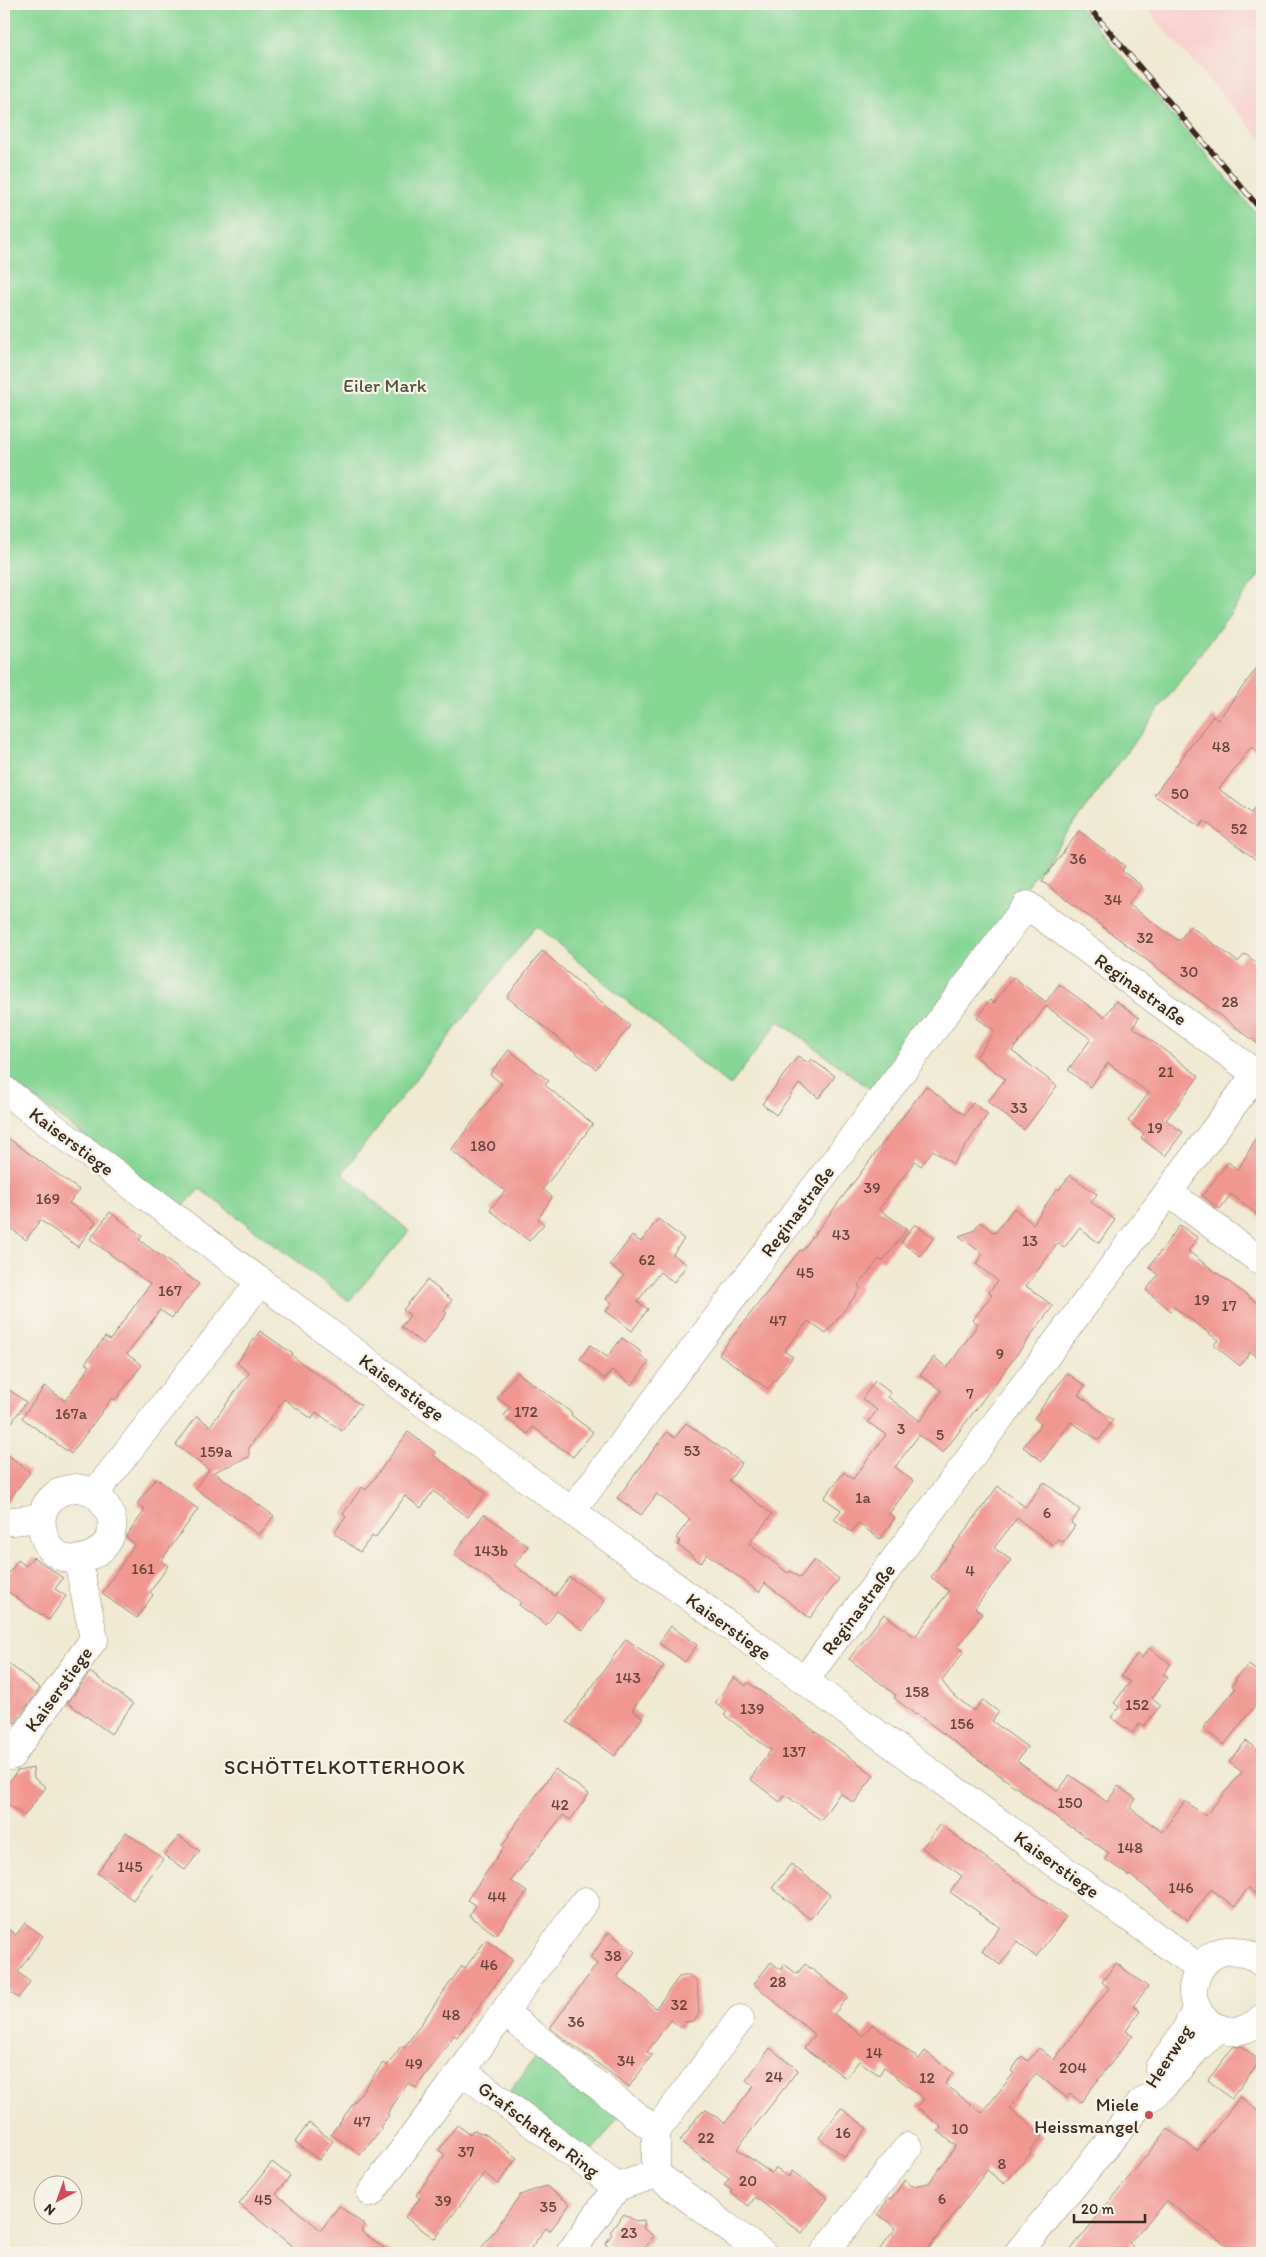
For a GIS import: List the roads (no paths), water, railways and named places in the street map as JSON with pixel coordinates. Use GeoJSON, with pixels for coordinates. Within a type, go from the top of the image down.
{"type":"FeatureCollection","features":[{"type":"Feature","properties":{"kind":"street","name":"Reginastraße"},"geometry":{"type":"LineString","coordinates":[[572,1511],[1027,905],[1256,1074],[804,1681]]}},
{"type":"Feature","properties":{"kind":"street","name":"Kaiserstiege"},"geometry":{"type":"LineString","coordinates":[[4,1090],[404,1389],[1199,1968]]}},
{"type":"Feature","properties":{"kind":"street"},"geometry":{"type":"LineString","coordinates":[[1168,1192],[1262,1262]]}},
{"type":"Feature","properties":{"kind":"street"},"geometry":{"type":"LineString","coordinates":[[95,1493],[261,1281]]}},
{"type":"Feature","properties":{"kind":"street"},"geometry":{"type":"LineString","coordinates":[[77,1488],[95,1493],[106,1504],[112,1519],[110,1536],[103,1548],[92,1556],[78,1560],[66,1558],[53,1551],[43,1538],[41,1518],[46,1504],[58,1492],[77,1488]]}},
{"type":"Feature","properties":{"kind":"street"},"geometry":{"type":"LineString","coordinates":[[4,1522],[41,1518]]}},
{"type":"Feature","properties":{"kind":"street","name":"Kaiserstiege"},"geometry":{"type":"LineString","coordinates":[[10,1756],[94,1639],[78,1560]]}},
{"type":"Feature","properties":{"kind":"street","name":"Grafschafter Ring"},"geometry":{"type":"LineString","coordinates":[[371,2193],[585,1901]]}},
{"type":"Feature","properties":{"kind":"street"},"geometry":{"type":"LineString","coordinates":[[1256,1950],[1225,1950],[1210,1957],[1199,1968],[1192,1990],[1197,2008],[1206,2021],[1219,2028],[1238,2031],[1261,2022]]}},
{"type":"Feature","properties":{"kind":"street","name":"Heerweg"},"geometry":{"type":"LineString","coordinates":[[1140,2104],[1147,2083],[1183,2035],[1197,2008]]}},
{"type":"Feature","properties":{"kind":"street"},"geometry":{"type":"LineString","coordinates":[[504,2012],[656,2131]]}},
{"type":"Feature","properties":{"kind":"street"},"geometry":{"type":"LineString","coordinates":[[740,2019],[656,2131],[656,2174],[762,2253]]}},
{"type":"Feature","properties":{"kind":"street","name":"Heerweg"},"geometry":{"type":"LineString","coordinates":[[1018,2253],[1140,2104],[1158,2092],[1198,2047],[1219,2028]]}},
{"type":"Feature","properties":{"kind":"street","name":"Grafschafter Ring"},"geometry":{"type":"LineString","coordinates":[[462,2071],[617,2187]]}},
{"type":"Feature","properties":{"kind":"street"},"geometry":{"type":"LineString","coordinates":[[824,2253],[908,2147]]}},
{"type":"Feature","properties":{"kind":"street","name":"Grafschafter Ring"},"geometry":{"type":"LineString","coordinates":[[570,2253],[617,2187],[656,2174]]}},
{"type":"Feature","properties":{"kind":"railway"},"geometry":{"type":"LineString","coordinates":[[1086,4],[1262,211]]}},
{"type":"Feature","properties":{"kind":"place","name":"Miele Heissmangel"},"geometry":{"type":"Point","coordinates":[1149,2115]}},
{"type":"Feature","properties":{"kind":"district","name":"SCHÖTTELKOTTERHOOK"},"geometry":{"type":"Point","coordinates":[345,1767]}},
{"type":"Feature","properties":{"kind":"park label","name":"Eiler Mark"},"geometry":{"type":"Point","coordinates":[385,385]}}]}
